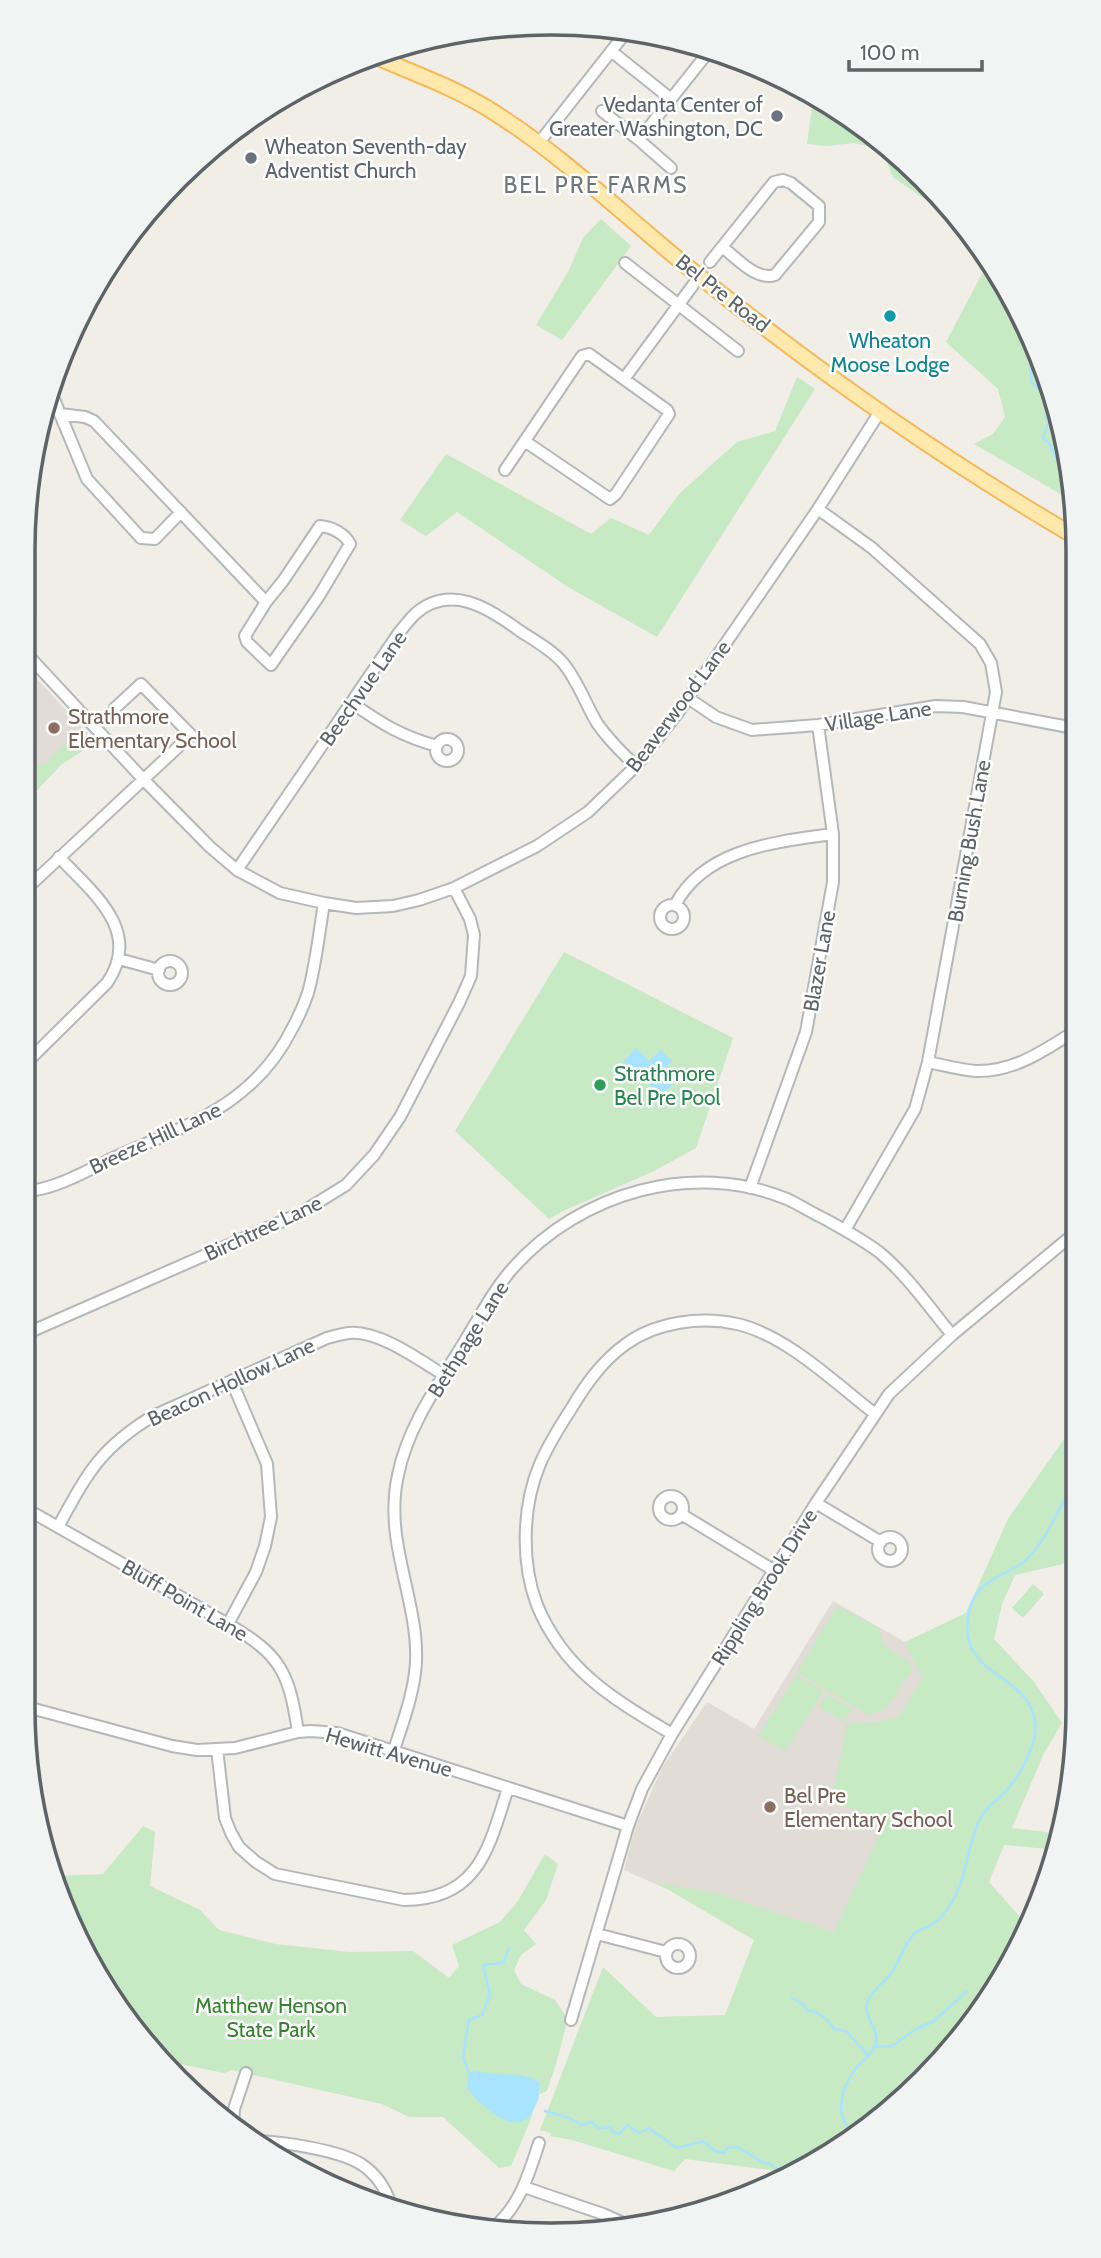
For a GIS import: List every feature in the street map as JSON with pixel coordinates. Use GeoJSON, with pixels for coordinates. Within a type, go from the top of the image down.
{"type":"FeatureCollection","features":[{"type":"Feature","properties":{"kind":"main road","name":"Bel Pre Road"},"geometry":{"type":"LineString","coordinates":[[386,62],[485,107],[538,144],[699,277],[813,363],[1006,496],[1065,531]]}},
{"type":"Feature","properties":{"kind":"street"},"geometry":{"type":"LineString","coordinates":[[538,144],[620,39]]}},
{"type":"Feature","properties":{"kind":"street"},"geometry":{"type":"LineString","coordinates":[[611,51],[671,99]]}},
{"type":"Feature","properties":{"kind":"street"},"geometry":{"type":"LineString","coordinates":[[639,141],[703,58]]}},
{"type":"Feature","properties":{"kind":"street"},"geometry":{"type":"LineString","coordinates":[[601,111],[671,168]]}},
{"type":"Feature","properties":{"kind":"street"},"geometry":{"type":"LineString","coordinates":[[710,262],[722,247],[774,182],[783,180],[791,183],[819,206],[820,222],[775,275],[760,276],[722,247]]}},
{"type":"Feature","properties":{"kind":"street"},"geometry":{"type":"LineString","coordinates":[[625,262],[738,351]]}},
{"type":"Feature","properties":{"kind":"street"},"geometry":{"type":"LineString","coordinates":[[624,379],[699,277]]}},
{"type":"Feature","properties":{"kind":"street"},"geometry":{"type":"LineString","coordinates":[[505,470],[582,356],[589,354],[669,414],[610,499],[526,442]]}},
{"type":"Feature","properties":{"kind":"street"},"geometry":{"type":"LineString","coordinates":[[57,404],[87,479],[141,538],[155,539],[181,512]]}},
{"type":"Feature","properties":{"kind":"street","name":"Beaverwood Lane"},"geometry":{"type":"LineString","coordinates":[[35,663],[209,847],[237,870],[280,893],[324,904],[356,908],[393,906],[454,888],[537,846],[578,819],[636,766],[688,698],[818,509],[881,411]]}},
{"type":"Feature","properties":{"kind":"street"},"geometry":{"type":"LineString","coordinates":[[61,414],[94,421],[266,601]]}},
{"type":"Feature","properties":{"kind":"street","name":"Burning Bush Lane"},"geometry":{"type":"LineString","coordinates":[[818,509],[872,548],[980,644],[991,663],[996,692],[928,1062],[915,1110],[845,1230]]}},
{"type":"Feature","properties":{"kind":"street"},"geometry":{"type":"LineString","coordinates":[[320,526],[328,527],[347,538],[350,544],[346,553],[271,664],[247,642],[245,636],[266,601],[283,581],[320,526]]}},
{"type":"Feature","properties":{"kind":"street","name":"Beechvue Lane"},"geometry":{"type":"LineString","coordinates":[[237,870],[398,634],[415,614],[426,606],[447,600],[461,599],[478,604],[561,660],[578,682],[597,722],[616,747],[636,766]]}},
{"type":"Feature","properties":{"kind":"street"},"geometry":{"type":"LineString","coordinates":[[35,880],[191,735],[141,684],[116,708]]}},
{"type":"Feature","properties":{"kind":"street","name":"Village Lane"},"geometry":{"type":"LineString","coordinates":[[688,698],[716,717],[752,730],[818,725],[936,706],[963,707],[1066,727]]}},
{"type":"Feature","properties":{"kind":"street"},"geometry":{"type":"LineString","coordinates":[[352,703],[393,731],[409,739],[437,746]]}},
{"type":"Feature","properties":{"kind":"street","name":"Blazer Lane"},"geometry":{"type":"LineString","coordinates":[[750,1188],[806,1032],[833,882],[834,834],[818,725]]}},
{"type":"Feature","properties":{"kind":"street"},"geometry":{"type":"LineString","coordinates":[[675,905],[680,895],[699,876],[739,852],[770,842],[834,834]]}},
{"type":"Feature","properties":{"kind":"street"},"geometry":{"type":"LineString","coordinates":[[35,1054],[107,983],[118,959],[119,937],[112,916],[59,857]]}},
{"type":"Feature","properties":{"kind":"street","name":"Birchtree Lane"},"geometry":{"type":"LineString","coordinates":[[35,1330],[299,1214],[346,1185],[374,1155],[400,1117],[471,976],[474,935],[470,919],[454,888]]}},
{"type":"Feature","properties":{"kind":"street","name":"Breeze Hill Lane"},"geometry":{"type":"LineString","coordinates":[[35,1190],[58,1183],[206,1116],[232,1102],[258,1078],[285,1043],[303,1006],[324,904]]}},
{"type":"Feature","properties":{"kind":"street"},"geometry":{"type":"LineString","coordinates":[[118,959],[159,970]]}},
{"type":"Feature","properties":{"kind":"street"},"geometry":{"type":"LineString","coordinates":[[928,1062],[976,1071],[1005,1068],[1035,1056],[1066,1037]]}},
{"type":"Feature","properties":{"kind":"street","name":"Bethpage Lane"},"geometry":{"type":"LineString","coordinates":[[394,1750],[412,1690],[416,1662],[414,1629],[394,1522],[398,1475],[410,1433],[496,1291],[513,1268],[546,1237],[577,1215],[618,1196],[664,1185],[708,1183],[750,1188],[787,1199],[845,1230],[878,1252],[899,1271],[952,1335]]}},
{"type":"Feature","properties":{"kind":"street","name":"Rippling Brook Drive"},"geometry":{"type":"LineString","coordinates":[[571,2020],[628,1826],[642,1789],[672,1734],[816,1503],[889,1394],[952,1335],[1066,1240]]}},
{"type":"Feature","properties":{"kind":"street"},"geometry":{"type":"LineString","coordinates":[[672,1734],[612,1698],[585,1676],[554,1636],[534,1593],[526,1549],[529,1503],[539,1466],[572,1406],[605,1362],[627,1343],[650,1331],[677,1323],[718,1320],[740,1324],[763,1333],[795,1353],[874,1413]]}},
{"type":"Feature","properties":{"kind":"street","name":"Beacon Hollow Lane"},"geometry":{"type":"LineString","coordinates":[[58,1527],[82,1484],[113,1444],[153,1416],[327,1338],[351,1333],[368,1335],[383,1340],[444,1375]]}},
{"type":"Feature","properties":{"kind":"street"},"geometry":{"type":"LineString","coordinates":[[228,1624],[256,1572],[271,1517],[267,1464],[232,1382]]}},
{"type":"Feature","properties":{"kind":"street"},"geometry":{"type":"LineString","coordinates":[[816,1503],[881,1542]]}},
{"type":"Feature","properties":{"kind":"street","name":"Bluff Point Lane"},"geometry":{"type":"LineString","coordinates":[[35,1514],[253,1638],[269,1651],[282,1670],[292,1693],[298,1732]]}},
{"type":"Feature","properties":{"kind":"street"},"geometry":{"type":"LineString","coordinates":[[681,1514],[775,1571]]}},
{"type":"Feature","properties":{"kind":"street","name":"Hewitt Avenue"},"geometry":{"type":"LineString","coordinates":[[35,1709],[172,1746],[197,1750],[235,1748],[298,1732],[337,1733],[628,1826]]}},
{"type":"Feature","properties":{"kind":"street"},"geometry":{"type":"LineString","coordinates":[[217,1749],[225,1818],[230,1833],[239,1847],[256,1862],[275,1874],[404,1900],[422,1900],[447,1893],[472,1874],[489,1847],[509,1788]]}},
{"type":"Feature","properties":{"kind":"street"},"geometry":{"type":"LineString","coordinates":[[597,1934],[666,1952]]}},
{"type":"Feature","properties":{"kind":"street"},"geometry":{"type":"LineString","coordinates":[[234,2113],[246,2073]]}},
{"type":"Feature","properties":{"kind":"street"},"geometry":{"type":"LineString","coordinates":[[272,2141],[335,2154],[360,2163],[377,2177],[388,2197]]}},
{"type":"Feature","properties":{"kind":"street"},"geometry":{"type":"LineString","coordinates":[[500,2221],[524,2187],[539,2143]]}},
{"type":"Feature","properties":{"kind":"street"},"geometry":{"type":"LineString","coordinates":[[524,2187],[615,2219]]}},
{"type":"Feature","properties":{"kind":"shaded area","name":"Strathmore Elementary School"},"geometry":{"type":"Polygon","coordinates":[[[35,677],[89,735],[35,786],[35,677]]]}},
{"type":"Feature","properties":{"kind":"shaded area","name":"Bel Pre Elementary School"},"geometry":{"type":"Polygon","coordinates":[[[833,1601],[905,1642],[930,1667],[941,1831],[808,1985],[763,1932],[624,1870],[635,1828],[662,1768],[707,1702],[754,1729],[833,1601]]]}},
{"type":"Feature","properties":{"kind":"green space"},"geometry":{"type":"Polygon","coordinates":[[[812,107],[870,147],[854,143],[827,146],[807,144],[812,107]]]}},
{"type":"Feature","properties":{"kind":"green space"},"geometry":{"type":"Polygon","coordinates":[[[886,160],[931,204],[893,177],[886,160]]]}},
{"type":"Feature","properties":{"kind":"green space"},"geometry":{"type":"Polygon","coordinates":[[[601,219],[631,246],[562,340],[536,325],[568,272],[583,238],[601,219]]]}},
{"type":"Feature","properties":{"kind":"green space"},"geometry":{"type":"Polygon","coordinates":[[[947,222],[979,264],[997,293],[1027,353],[1048,417],[1063,495],[974,444],[993,434],[1005,417],[998,389],[946,342],[983,272],[947,222]]]}},
{"type":"Feature","properties":{"kind":"green space"},"geometry":{"type":"Polygon","coordinates":[[[797,377],[815,389],[657,637],[568,587],[457,512],[426,536],[400,520],[446,454],[591,534],[611,518],[649,535],[679,494],[737,442],[775,431],[797,377]]]}},
{"type":"Feature","properties":{"kind":"green space"},"geometry":{"type":"Polygon","coordinates":[[[77,730],[89,747],[62,764],[35,792],[35,765],[45,765],[77,730]]]}},
{"type":"Feature","properties":{"kind":"green space","name":"Strathmore Bel Pre Pool"},"geometry":{"type":"Polygon","coordinates":[[[564,952],[733,1038],[696,1148],[652,1172],[549,1219],[455,1131],[564,952]]]}},
{"type":"Feature","properties":{"kind":"green space"},"geometry":{"type":"Polygon","coordinates":[[[1066,1436],[1066,1558],[1063,1564],[1015,1575],[1002,1604],[994,1639],[1034,1682],[1062,1723],[1044,1753],[1012,1828],[1050,1833],[1046,1849],[1004,1845],[989,1882],[1021,1918],[997,1965],[959,2021],[915,2072],[890,2095],[837,2136],[773,2172],[685,2159],[674,2171],[572,2140],[550,2136],[551,2133],[540,2130],[603,1967],[656,2017],[725,2015],[754,1940],[657,1883],[713,1892],[834,1932],[887,1819],[831,1803],[847,1723],[878,1722],[899,1717],[922,1679],[905,1642],[966,1613],[1008,1519],[1066,1436]]]}},
{"type":"Feature","properties":{"kind":"green space"},"geometry":{"type":"Polygon","coordinates":[[[1033,1584],[1044,1594],[1023,1618],[1012,1608],[1033,1584]]]}},
{"type":"Feature","properties":{"kind":"green space"},"geometry":{"type":"Polygon","coordinates":[[[837,1606],[879,1628],[884,1645],[908,1661],[912,1670],[886,1709],[868,1715],[797,1672],[837,1606]]]}},
{"type":"Feature","properties":{"kind":"green space"},"geometry":{"type":"Polygon","coordinates":[[[797,1675],[824,1691],[785,1752],[759,1735],[797,1675]]]}},
{"type":"Feature","properties":{"kind":"green space"},"geometry":{"type":"Polygon","coordinates":[[[827,1694],[852,1709],[844,1722],[819,1707],[827,1694]]]}},
{"type":"Feature","properties":{"kind":"green space","name":"Matthew Henson State Park"},"geometry":{"type":"Polygon","coordinates":[[[143,1826],[155,1832],[150,1886],[200,1910],[219,1930],[275,1944],[349,1952],[413,1951],[449,1978],[459,1966],[452,1945],[500,1922],[518,1901],[545,1854],[558,1864],[546,1900],[524,1930],[536,1944],[521,1955],[514,1970],[521,1984],[555,2000],[568,2019],[547,2091],[540,2094],[540,2084],[527,2117],[533,2113],[531,2119],[511,2166],[499,2168],[443,2117],[409,2117],[382,2104],[232,2070],[224,2073],[178,2064],[142,2021],[104,1965],[74,1905],[63,1876],[103,1874],[143,1826]]]}},
{"type":"Feature","properties":{"kind":"water"},"geometry":{"type":"Polygon","coordinates":[[[636,1048],[649,1061],[661,1050],[672,1061],[661,1073],[672,1085],[661,1096],[624,1061],[636,1048]]]}},
{"type":"Feature","properties":{"kind":"water"},"geometry":{"type":"Polygon","coordinates":[[[475,2071],[524,2076],[539,2082],[538,2099],[527,2119],[509,2122],[480,2103],[467,2088],[469,2073],[475,2071]]]}},
{"type":"Feature","properties":{"kind":"waterway"},"geometry":{"type":"LineString","coordinates":[[1030,362],[1031,381],[1041,391]]}},
{"type":"Feature","properties":{"kind":"waterway"},"geometry":{"type":"LineString","coordinates":[[1047,413],[1049,421]]}},
{"type":"Feature","properties":{"kind":"waterway"},"geometry":{"type":"LineString","coordinates":[[1049,421],[1043,438],[1049,443],[1057,460]]}},
{"type":"Feature","properties":{"kind":"waterway"},"geometry":{"type":"LineString","coordinates":[[849,2127],[841,2112],[842,2096],[854,2070],[870,2053],[876,2040],[867,2011],[868,2000],[892,1972],[912,1936],[934,1923],[950,1905],[961,1882],[981,1817],[1017,1777],[1035,1734],[1033,1713],[1026,1699],[980,1660],[972,1648],[967,1632],[972,1602],[982,1587],[1021,1564],[1038,1547],[1066,1495]]}},
{"type":"Feature","properties":{"kind":"waterway"},"geometry":{"type":"LineString","coordinates":[[469,2073],[463,2057],[469,2020],[482,2015],[490,1995],[483,1965],[503,1963],[509,1948]]}},
{"type":"Feature","properties":{"kind":"waterway"},"geometry":{"type":"LineString","coordinates":[[875,2047],[892,2046],[916,2029],[934,2021],[967,1991]]}},
{"type":"Feature","properties":{"kind":"waterway"},"geometry":{"type":"LineString","coordinates":[[792,1998],[804,2005],[807,2011],[823,2016],[834,2029],[846,2031],[868,2055]]}},
{"type":"Feature","properties":{"kind":"waterway"},"geometry":{"type":"LineString","coordinates":[[545,2111],[570,2118],[581,2125],[592,2122],[598,2128],[610,2127],[613,2132],[619,2134],[627,2125],[639,2133],[649,2128],[677,2148],[703,2141],[715,2151],[724,2153],[727,2148],[738,2147],[778,2170]]}},
{"type":"Feature","properties":{"kind":"place","name":"Vedanta Center of Greater Washington, DC"},"geometry":{"type":"Point","coordinates":[777,116]}},
{"type":"Feature","properties":{"kind":"place","name":"Wheaton Seventh-day Adventist Church"},"geometry":{"type":"Point","coordinates":[251,158]}},
{"type":"Feature","properties":{"kind":"place","name":"Wheaton Moose Lodge"},"geometry":{"type":"Point","coordinates":[890,316]}},
{"type":"Feature","properties":{"kind":"place","name":"Strathmore Elementary School"},"geometry":{"type":"Point","coordinates":[54,728]}},
{"type":"Feature","properties":{"kind":"place","name":"Strathmore Bel Pre Pool"},"geometry":{"type":"Point","coordinates":[600,1085]}},
{"type":"Feature","properties":{"kind":"place","name":"Bel Pre Elementary School"},"geometry":{"type":"Point","coordinates":[770,1807]}},
{"type":"Feature","properties":{"kind":"district","name":"BEL PRE FARMS"},"geometry":{"type":"Point","coordinates":[596,185]}}]}
